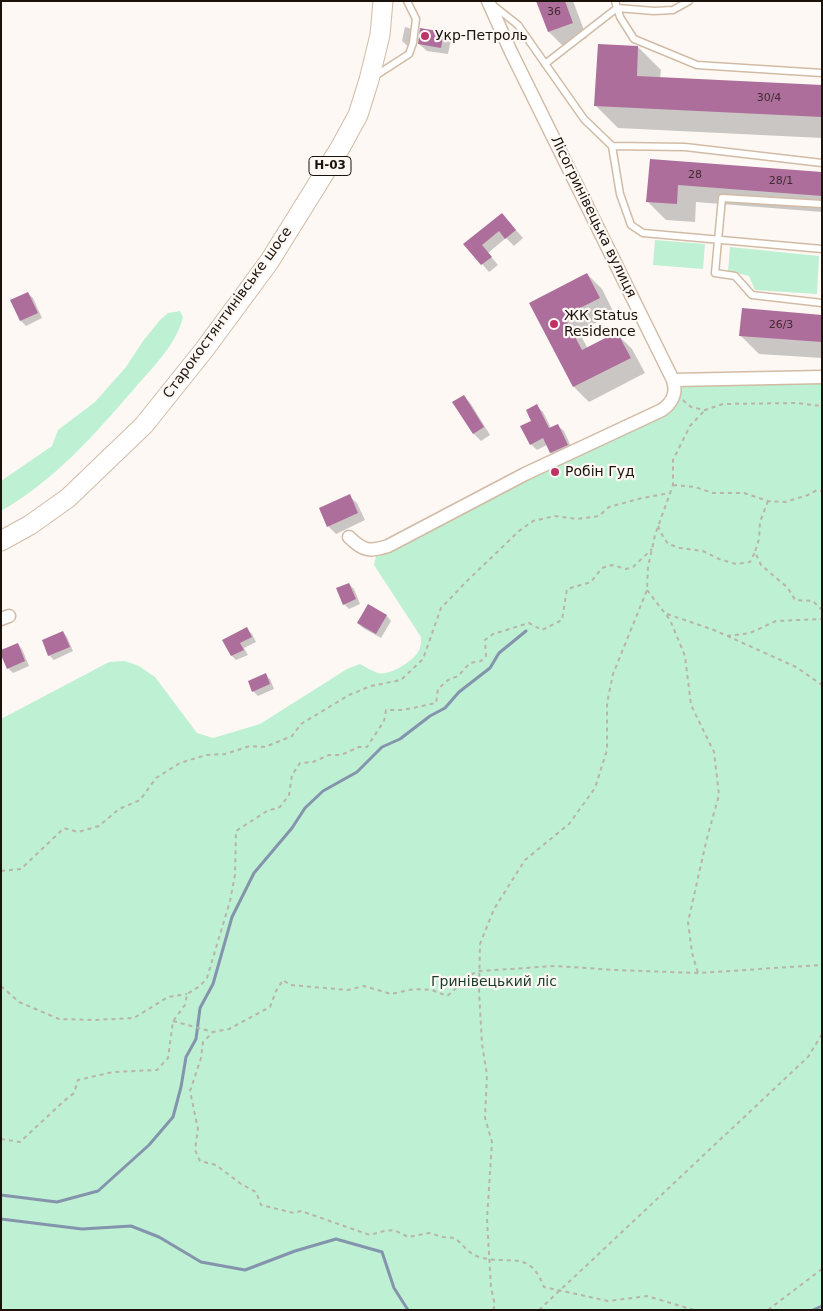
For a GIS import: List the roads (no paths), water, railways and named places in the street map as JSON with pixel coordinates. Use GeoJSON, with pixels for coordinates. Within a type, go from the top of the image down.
{"type":"FeatureCollection","features":[{"type":"Feature","properties":{"kind":"main road","name":"Старокостянтинівське шосе"},"geometry":{"type":"LineString","coordinates":[[1,541],[30,525],[68,498],[144,425],[204,350],[269,262],[315,190],[358,114],[380,35],[383,1]]}},
{"type":"Feature","properties":{"kind":"street","name":"Лісогринівецька вулиця"},"geometry":{"type":"LineString","coordinates":[[488,2],[675,385]]}},
{"type":"Feature","properties":{"kind":"street"},"geometry":{"type":"LineString","coordinates":[[349,537],[366,550],[375,550],[388,546],[525,474],[662,410],[670,404],[675,385],[822,377]]}},
{"type":"Feature","properties":{"kind":"lane"},"geometry":{"type":"LineString","coordinates":[[369,80],[409,54],[413,43],[416,19],[407,1]]}},
{"type":"Feature","properties":{"kind":"lane"},"geometry":{"type":"LineString","coordinates":[[616,4],[654,11],[673,10],[689,1]]}},
{"type":"Feature","properties":{"kind":"lane"},"geometry":{"type":"LineString","coordinates":[[488,2],[518,25],[584,119],[612,146],[620,194],[631,225],[643,233],[822,249]]}},
{"type":"Feature","properties":{"kind":"lane"},"geometry":{"type":"LineString","coordinates":[[545,64],[616,4]]}},
{"type":"Feature","properties":{"kind":"lane"},"geometry":{"type":"LineString","coordinates":[[616,4],[620,17],[634,39],[697,65],[822,73]]}},
{"type":"Feature","properties":{"kind":"lane"},"geometry":{"type":"LineString","coordinates":[[612,146],[685,146],[822,163]]}},
{"type":"Feature","properties":{"kind":"lane"},"geometry":{"type":"LineString","coordinates":[[822,204],[722,198],[716,273],[735,276],[752,296],[822,303]]}},
{"type":"Feature","properties":{"kind":"waterway"},"geometry":{"type":"LineString","coordinates":[[1,1195],[57,1202],[98,1191],[149,1145],[173,1117],[186,1057],[196,1039],[200,1008],[213,984],[232,917],[254,873],[292,828],[305,808],[323,791],[357,772],[382,747],[400,739],[430,716],[445,708],[459,692],[490,668],[499,653],[526,631]]}},
{"type":"Feature","properties":{"kind":"waterway"},"geometry":{"type":"LineString","coordinates":[[1,1219],[82,1229],[131,1226],[159,1237],[201,1262],[245,1270],[295,1251],[336,1239],[382,1252],[394,1288],[408,1310]]}},
{"type":"Feature","properties":{"kind":"waterway"},"geometry":{"type":"LineString","coordinates":[[813,1310],[822,1306]]}},
{"type":"Feature","properties":{"kind":"place","name":"Укр-Петроль"},"geometry":{"type":"Point","coordinates":[425,36]}},
{"type":"Feature","properties":{"kind":"place","name":"ЖК Status Residence"},"geometry":{"type":"Point","coordinates":[554,324]}},
{"type":"Feature","properties":{"kind":"place","name":"Робін Гуд"},"geometry":{"type":"Point","coordinates":[555,472]}},
{"type":"Feature","properties":{"kind":"park label","name":"Гринівецький ліс"},"geometry":{"type":"Point","coordinates":[494,982]}}]}
